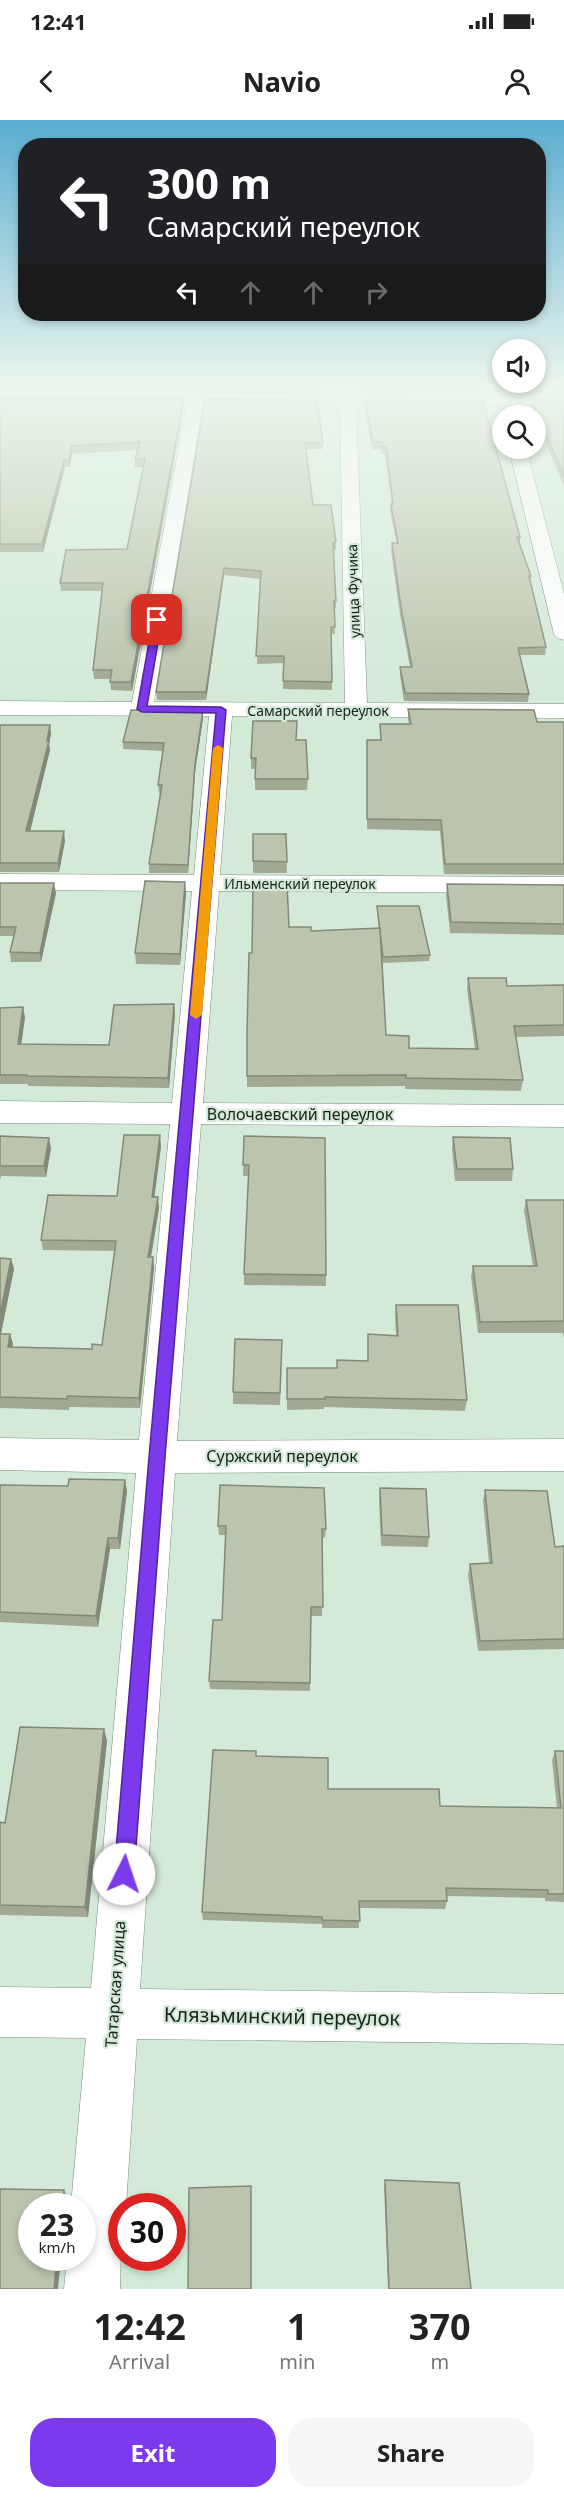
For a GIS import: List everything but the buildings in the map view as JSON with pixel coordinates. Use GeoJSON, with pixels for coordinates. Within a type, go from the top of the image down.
{"type":"FeatureCollection","features":[{"type":"Feature","properties":{"kind":"street"},"geometry":{"type":"LineString","coordinates":[[142,709],[181,486]]}},
{"type":"Feature","properties":{"kind":"street","name":"улица Фучика"},"geometry":{"type":"LineString","coordinates":[[351,486],[357,710]]}},
{"type":"Feature","properties":{"kind":"street"},"geometry":{"type":"LineString","coordinates":[[527,486],[564,634]]}},
{"type":"Feature","properties":{"kind":"street","name":"Самарский переулок"},"geometry":{"type":"LineString","coordinates":[[0,708],[564,711]]}},
{"type":"Feature","properties":{"kind":"street","name":"Татарская улица"},"geometry":{"type":"LineString","coordinates":[[92,2289],[157,1457],[221,710]]}},
{"type":"Feature","properties":{"kind":"street","name":"Ильменский переулок"},"geometry":{"type":"LineString","coordinates":[[0,882],[564,885]]}},
{"type":"Feature","properties":{"kind":"street","name":"Волочаевский переулок"},"geometry":{"type":"LineString","coordinates":[[0,1112],[564,1116]]}},
{"type":"Feature","properties":{"kind":"street","name":"Суржский переулок"},"geometry":{"type":"LineString","coordinates":[[0,1454],[157,1457],[564,1455]]}},
{"type":"Feature","properties":{"kind":"street","name":"Клязьминский переулок"},"geometry":{"type":"LineString","coordinates":[[0,2012],[564,2019]]}},
{"type":"Feature","properties":{"kind":"slow traffic"},"geometry":{"type":"LineString","coordinates":[[196,1015],[218,748]]}},
{"type":"Feature","properties":{"kind":"route"},"geometry":{"type":"LineString","coordinates":[[124,1874],[221,710],[142,709],[157,620]]}}]}
